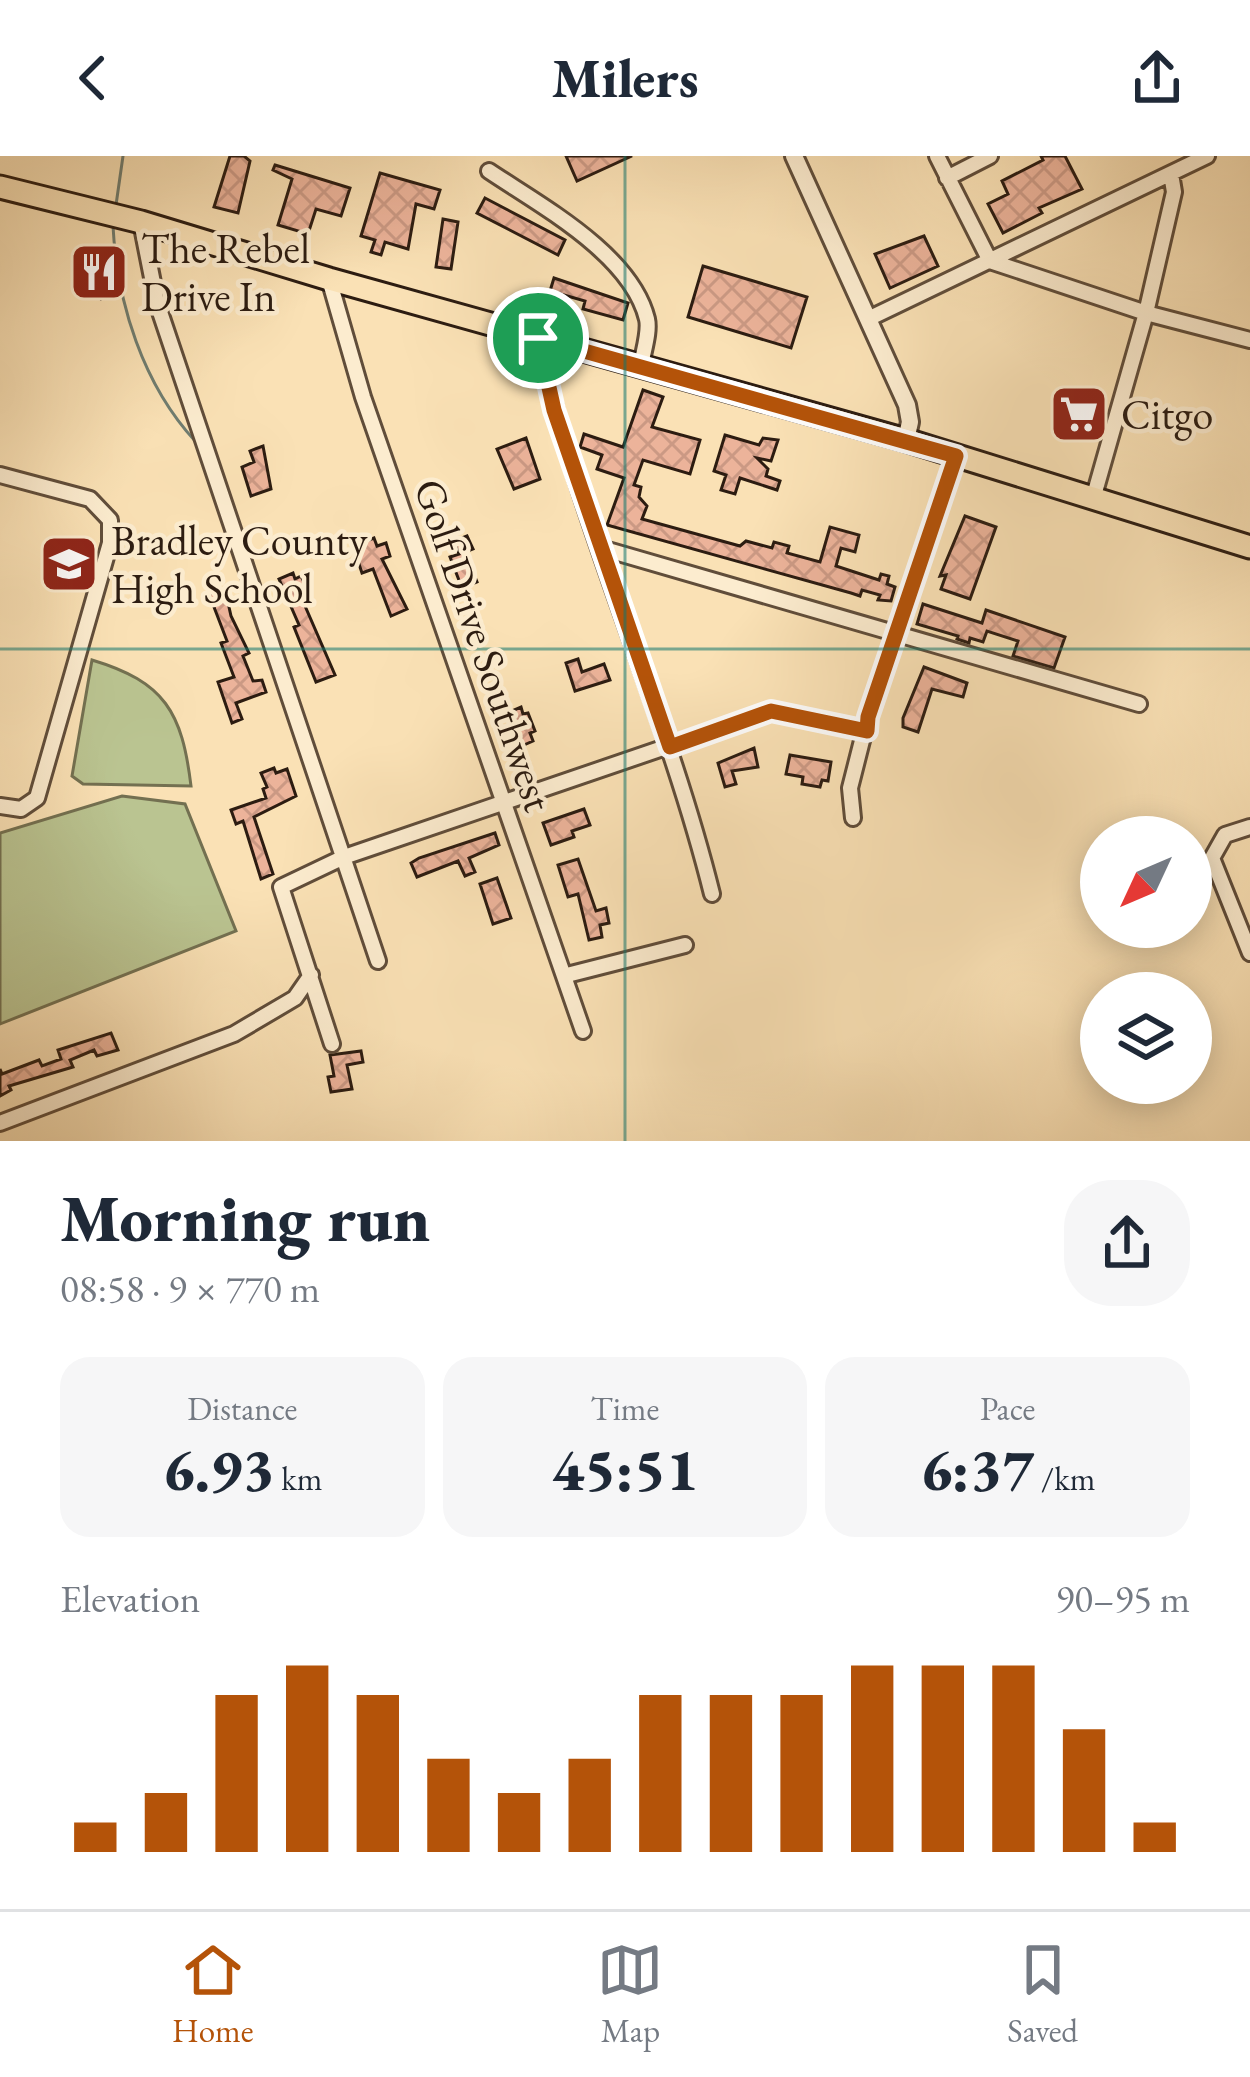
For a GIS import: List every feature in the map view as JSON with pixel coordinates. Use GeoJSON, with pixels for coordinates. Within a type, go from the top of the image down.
{"type":"FeatureCollection","features":[{"type":"Feature","properties":{"kind":"main road"},"geometry":{"type":"LineString","coordinates":[[0,187],[141,222],[906,440],[1250,547]]}},
{"type":"Feature","properties":{"kind":"street"},"geometry":{"type":"LineString","coordinates":[[794,156],[907,405],[906,440]]}},
{"type":"Feature","properties":{"kind":"street"},"geometry":{"type":"LineString","coordinates":[[937,156],[990,261],[1146,313],[1250,340]]}},
{"type":"Feature","properties":{"kind":"street"},"geometry":{"type":"LineString","coordinates":[[947,178],[990,156]]}},
{"type":"Feature","properties":{"kind":"street"},"geometry":{"type":"LineString","coordinates":[[870,318],[1204,157]]}},
{"type":"Feature","properties":{"kind":"street"},"geometry":{"type":"LineString","coordinates":[[489,171],[591,242],[628,281],[649,322],[640,366]]}},
{"type":"Feature","properties":{"kind":"street"},"geometry":{"type":"LineString","coordinates":[[1093,499],[1146,313],[1174,191],[1171,174]]}},
{"type":"Feature","properties":{"kind":"street"},"geometry":{"type":"LineString","coordinates":[[141,222],[157,303],[378,961]]}},
{"type":"Feature","properties":{"kind":"street","name":"Golf Drive Southwest"},"geometry":{"type":"LineString","coordinates":[[329,279],[363,397],[584,1030]]}},
{"type":"Feature","properties":{"kind":"street"},"geometry":{"type":"LineString","coordinates":[[538,338],[554,410],[670,747],[712,894]]}},
{"type":"Feature","properties":{"kind":"street"},"geometry":{"type":"LineString","coordinates":[[853,818],[850,788],[956,456]]}},
{"type":"Feature","properties":{"kind":"street"},"geometry":{"type":"LineString","coordinates":[[0,475],[90,499],[110,520],[110,543],[37,798],[21,809],[0,806]]}},
{"type":"Feature","properties":{"kind":"street"},"geometry":{"type":"LineString","coordinates":[[601,548],[1138,704]]}},
{"type":"Feature","properties":{"kind":"street"},"geometry":{"type":"LineString","coordinates":[[332,1044],[281,887],[344,857],[771,711],[867,731]]}},
{"type":"Feature","properties":{"kind":"street"},"geometry":{"type":"LineString","coordinates":[[1250,827],[1225,835],[1212,858],[1250,953]]}},
{"type":"Feature","properties":{"kind":"street"},"geometry":{"type":"LineString","coordinates":[[567,975],[686,945]]}},
{"type":"Feature","properties":{"kind":"street"},"geometry":{"type":"LineString","coordinates":[[0,1123],[234,1034],[295,998],[311,975]]}},
{"type":"Feature","properties":{"kind":"green space"},"geometry":{"type":"Polygon","coordinates":[[[92,660],[137,679],[166,704],[182,738],[191,786],[83,784],[72,776],[92,660]]]}},
{"type":"Feature","properties":{"kind":"green space"},"geometry":{"type":"Polygon","coordinates":[[[122,796],[185,804],[236,931],[0,1024],[0,833],[122,796]]]}},
{"type":"Feature","properties":{"kind":"building"},"geometry":{"type":"Polygon","coordinates":[[[230,156],[250,161],[238,213],[214,207],[230,156]]]}},
{"type":"Feature","properties":{"kind":"building"},"geometry":{"type":"Polygon","coordinates":[[[566,156],[632,156],[577,181],[566,156]]]}},
{"type":"Feature","properties":{"kind":"building"},"geometry":{"type":"Polygon","coordinates":[[[1041,156],[1065,156],[1082,189],[1039,208],[1042,213],[1003,233],[988,204],[1008,194],[1002,181],[1043,160],[1041,156]]]}},
{"type":"Feature","properties":{"kind":"building"},"geometry":{"type":"Polygon","coordinates":[[[275,165],[350,188],[341,216],[316,209],[308,234],[278,225],[292,179],[273,170],[275,165]]]}},
{"type":"Feature","properties":{"kind":"building"},"geometry":{"type":"Polygon","coordinates":[[[380,173],[440,190],[434,209],[416,204],[408,249],[385,242],[381,255],[371,252],[375,240],[361,236],[380,173]]]}},
{"type":"Feature","properties":{"kind":"building"},"geometry":{"type":"Polygon","coordinates":[[[485,198],[565,240],[558,255],[477,213],[485,198]]]}},
{"type":"Feature","properties":{"kind":"building"},"geometry":{"type":"Polygon","coordinates":[[[443,219],[458,222],[451,269],[436,267],[443,219]]]}},
{"type":"Feature","properties":{"kind":"building"},"geometry":{"type":"Polygon","coordinates":[[[924,236],[938,266],[890,288],[875,254],[924,236]]]}},
{"type":"Feature","properties":{"kind":"building","name":"The Rebel Drive In"},"geometry":{"type":"Polygon","coordinates":[[[105,256],[116,294],[101,299],[99,294],[92,297],[84,264],[105,256]]]}},
{"type":"Feature","properties":{"kind":"building"},"geometry":{"type":"Polygon","coordinates":[[[703,266],[807,297],[791,348],[688,317],[703,266]]]}},
{"type":"Feature","properties":{"kind":"building"},"geometry":{"type":"Polygon","coordinates":[[[554,278],[628,303],[623,320],[583,309],[585,301],[550,291],[554,278]]]}},
{"type":"Feature","properties":{"kind":"building"},"geometry":{"type":"Polygon","coordinates":[[[643,390],[663,397],[652,427],[700,440],[690,474],[643,460],[634,485],[641,487],[639,497],[647,506],[642,519],[740,546],[746,541],[772,548],[774,542],[789,546],[787,553],[820,562],[830,527],[859,535],[855,552],[841,548],[836,566],[879,580],[881,574],[889,576],[887,584],[895,587],[891,601],[607,525],[624,478],[597,469],[602,455],[580,447],[584,434],[623,447],[643,390]]]}},
{"type":"Feature","properties":{"kind":"building"},"geometry":{"type":"Polygon","coordinates":[[[725,435],[759,445],[763,438],[778,440],[771,461],[757,458],[768,469],[766,476],[780,481],[777,490],[740,478],[735,494],[721,490],[726,475],[714,471],[725,435]]]}},
{"type":"Feature","properties":{"kind":"building"},"geometry":{"type":"Polygon","coordinates":[[[526,438],[540,479],[514,489],[497,449],[526,438]]]}},
{"type":"Feature","properties":{"kind":"building"},"geometry":{"type":"Polygon","coordinates":[[[263,446],[271,489],[251,496],[242,467],[254,462],[250,451],[263,446]]]}},
{"type":"Feature","properties":{"kind":"building"},"geometry":{"type":"Polygon","coordinates":[[[965,516],[996,527],[970,599],[941,589],[946,575],[940,576],[965,516]]]}},
{"type":"Feature","properties":{"kind":"building"},"geometry":{"type":"Polygon","coordinates":[[[467,536],[473,549],[465,552],[477,582],[462,588],[450,557],[459,554],[454,541],[467,536]]]}},
{"type":"Feature","properties":{"kind":"building"},"geometry":{"type":"Polygon","coordinates":[[[374,538],[377,546],[386,543],[390,556],[382,559],[407,609],[391,616],[373,569],[362,573],[353,546],[374,538]]]}},
{"type":"Feature","properties":{"kind":"building"},"geometry":{"type":"Polygon","coordinates":[[[293,573],[305,585],[299,587],[302,599],[335,675],[316,682],[279,579],[293,573]]]}},
{"type":"Feature","properties":{"kind":"building"},"geometry":{"type":"Polygon","coordinates":[[[225,589],[231,616],[249,653],[243,656],[253,681],[262,680],[266,692],[236,703],[242,719],[232,723],[218,682],[234,677],[221,643],[227,641],[209,594],[225,589]]]}},
{"type":"Feature","properties":{"kind":"building"},"geometry":{"type":"Polygon","coordinates":[[[923,604],[982,623],[986,610],[1065,637],[1054,668],[1013,656],[1018,641],[987,631],[983,642],[970,638],[969,643],[917,624],[923,604]]]}},
{"type":"Feature","properties":{"kind":"building"},"geometry":{"type":"Polygon","coordinates":[[[578,659],[582,672],[604,664],[610,680],[575,691],[566,663],[578,659]]]}},
{"type":"Feature","properties":{"kind":"building"},"geometry":{"type":"Polygon","coordinates":[[[924,667],[967,683],[963,697],[932,689],[918,732],[903,727],[903,718],[924,667]]]}},
{"type":"Feature","properties":{"kind":"building"},"geometry":{"type":"Polygon","coordinates":[[[521,707],[535,731],[530,733],[533,741],[517,748],[507,713],[521,707]]]}},
{"type":"Feature","properties":{"kind":"building"},"geometry":{"type":"Polygon","coordinates":[[[754,748],[758,767],[732,771],[736,784],[725,787],[718,763],[754,748]]]}},
{"type":"Feature","properties":{"kind":"building"},"geometry":{"type":"Polygon","coordinates":[[[790,755],[831,762],[828,781],[822,780],[820,787],[802,784],[803,777],[786,774],[790,755]]]}},
{"type":"Feature","properties":{"kind":"building"},"geometry":{"type":"Polygon","coordinates":[[[274,768],[276,773],[287,769],[296,796],[254,817],[273,874],[261,879],[243,821],[236,824],[231,810],[266,798],[261,773],[274,768]]]}},
{"type":"Feature","properties":{"kind":"building"},"geometry":{"type":"Polygon","coordinates":[[[584,809],[590,825],[551,845],[543,823],[584,809]]]}},
{"type":"Feature","properties":{"kind":"building"},"geometry":{"type":"Polygon","coordinates":[[[495,833],[499,845],[469,858],[475,872],[465,876],[458,861],[417,877],[411,863],[419,858],[495,833]]]}},
{"type":"Feature","properties":{"kind":"building"},"geometry":{"type":"Polygon","coordinates":[[[578,859],[596,911],[606,908],[609,923],[600,925],[602,937],[589,940],[578,894],[568,897],[558,865],[578,859]]]}},
{"type":"Feature","properties":{"kind":"building"},"geometry":{"type":"Polygon","coordinates":[[[497,878],[511,918],[493,924],[480,884],[497,878]]]}},
{"type":"Feature","properties":{"kind":"building"},"geometry":{"type":"Polygon","coordinates":[[[111,1033],[118,1050],[97,1056],[94,1050],[70,1060],[73,1067],[9,1086],[11,1090],[0,1096],[0,1069],[2,1074],[39,1060],[42,1066],[61,1059],[58,1050],[111,1033]]]}},
{"type":"Feature","properties":{"kind":"building"},"geometry":{"type":"Polygon","coordinates":[[[361,1051],[363,1062],[347,1065],[352,1089],[331,1092],[330,1055],[361,1051]]]}},
{"type":"Feature","properties":{"kind":"waterway"},"geometry":{"type":"LineString","coordinates":[[116,205],[123,156]]}},
{"type":"Feature","properties":{"kind":"waterway"},"geometry":{"type":"LineString","coordinates":[[113,226],[120,284],[136,342],[161,395],[196,442]]}},
{"type":"Feature","properties":{"kind":"place","name":"The Rebel Drive In"},"geometry":{"type":"Point","coordinates":[99,272]}},
{"type":"Feature","properties":{"kind":"place","name":"Citgo"},"geometry":{"type":"Point","coordinates":[1079,414]}},
{"type":"Feature","properties":{"kind":"place","name":"Bradley County High School"},"geometry":{"type":"Point","coordinates":[69,564]}},
{"type":"Feature","properties":{"kind":"route"},"geometry":{"type":"LineString","coordinates":[[538,338],[956,456],[867,731],[771,711],[670,747],[554,410],[538,338]]}}]}
